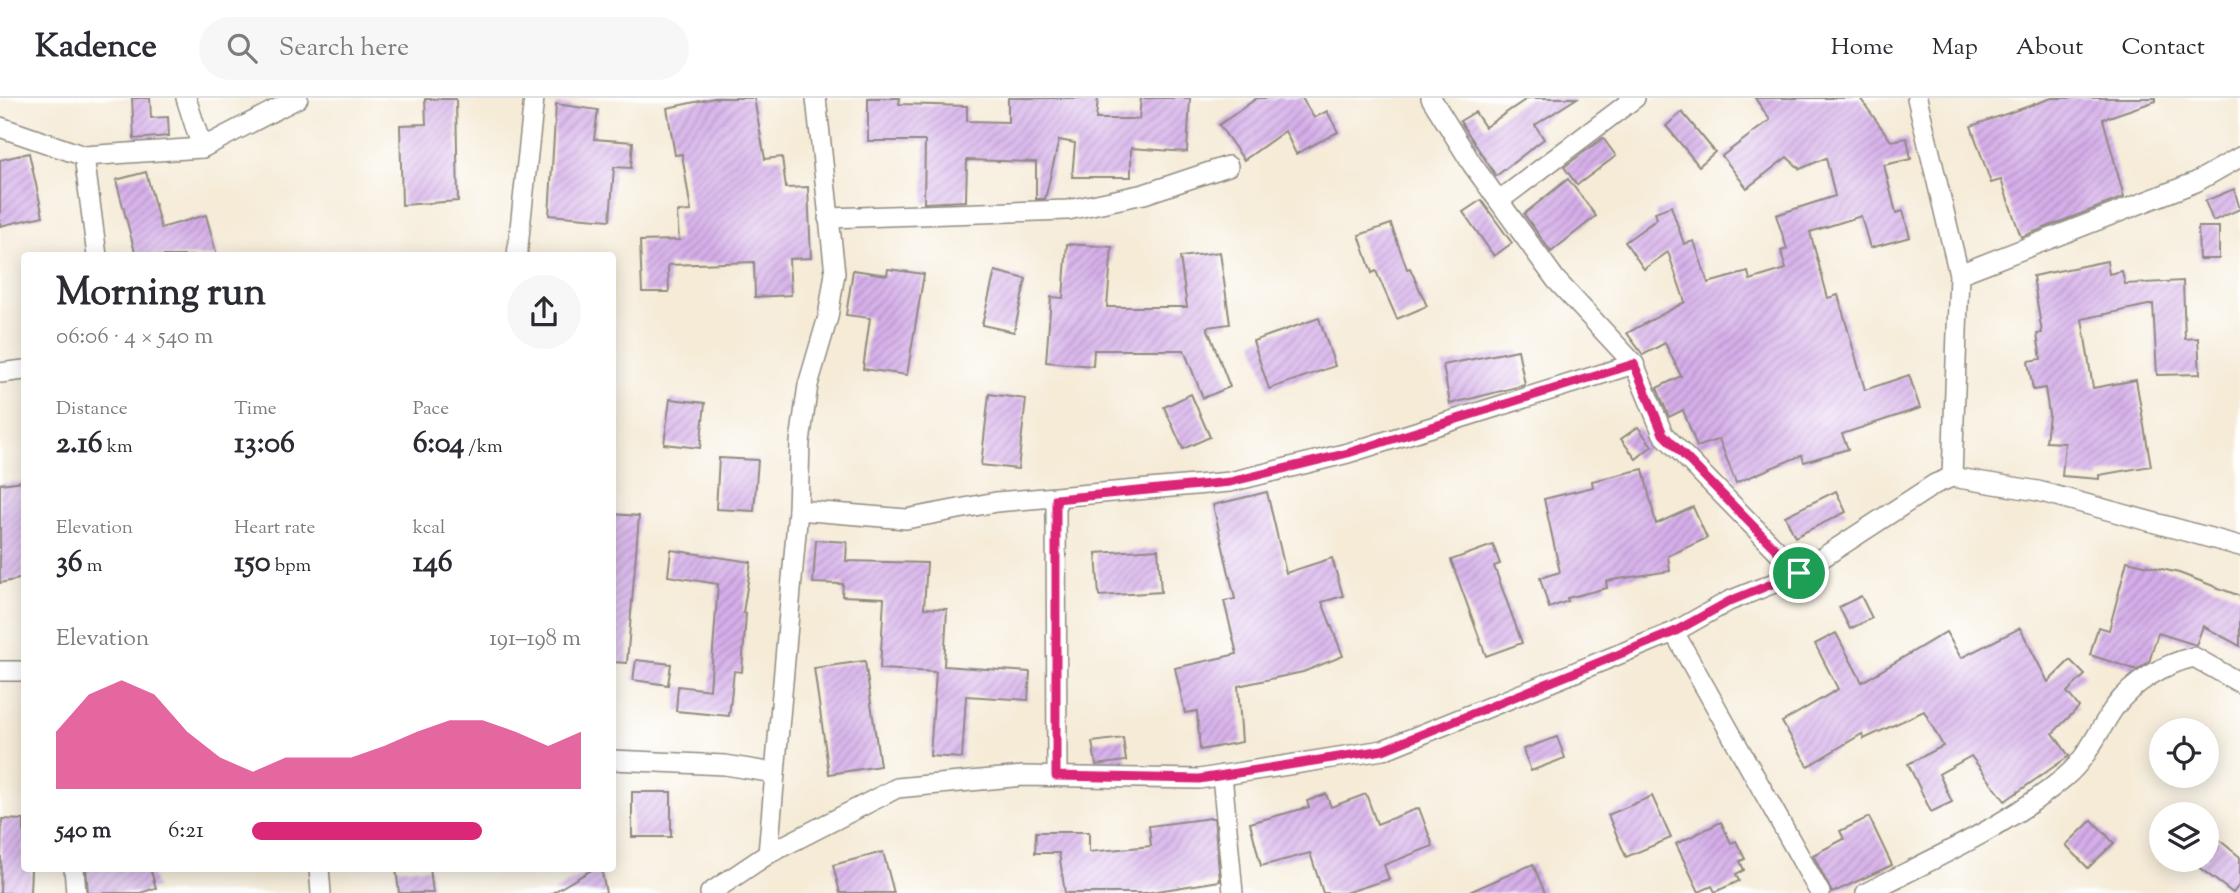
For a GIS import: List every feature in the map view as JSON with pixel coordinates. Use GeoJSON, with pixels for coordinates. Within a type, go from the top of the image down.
{"type":"FeatureCollection","features":[{"type":"Feature","properties":{"kind":"street"},"geometry":{"type":"LineString","coordinates":[[186,98],[202,148]]}},
{"type":"Feature","properties":{"kind":"street"},"geometry":{"type":"LineString","coordinates":[[0,127],[84,156],[202,148],[298,98]]}},
{"type":"Feature","properties":{"kind":"street"},"geometry":{"type":"LineString","coordinates":[[517,252],[534,98]]}},
{"type":"Feature","properties":{"kind":"street"},"geometry":{"type":"LineString","coordinates":[[768,854],[798,510],[800,442],[808,385],[828,317],[835,273],[816,98]]}},
{"type":"Feature","properties":{"kind":"street"},"geometry":{"type":"LineString","coordinates":[[1431,98],[1472,164],[1556,280],[1634,364],[1663,434],[1799,573]]}},
{"type":"Feature","properties":{"kind":"street"},"geometry":{"type":"LineString","coordinates":[[1500,200],[1635,98]]}},
{"type":"Feature","properties":{"kind":"street"},"geometry":{"type":"LineString","coordinates":[[1917,98],[1959,274],[1952,477]]}},
{"type":"Feature","properties":{"kind":"street"},"geometry":{"type":"LineString","coordinates":[[84,156],[96,252]]}},
{"type":"Feature","properties":{"kind":"street"},"geometry":{"type":"LineString","coordinates":[[1959,274],[2196,182],[2240,157]]}},
{"type":"Feature","properties":{"kind":"street"},"geometry":{"type":"LineString","coordinates":[[828,218],[1068,210],[1144,194],[1228,166]]}},
{"type":"Feature","properties":{"kind":"street"},"geometry":{"type":"LineString","coordinates":[[798,510],[906,519],[996,502],[1056,499],[1230,482],[1348,453],[1634,364]]}},
{"type":"Feature","properties":{"kind":"street"},"geometry":{"type":"LineString","coordinates":[[0,373],[21,370]]}},
{"type":"Feature","properties":{"kind":"street"},"geometry":{"type":"LineString","coordinates":[[710,893],[768,854],[897,788],[1023,776],[1199,779],[1383,750],[1674,632],[1730,601],[1799,573],[1935,484],[1952,477],[2038,491],[2240,546]]}},
{"type":"Feature","properties":{"kind":"street"},"geometry":{"type":"LineString","coordinates":[[1056,499],[1056,776]]}},
{"type":"Feature","properties":{"kind":"street"},"geometry":{"type":"LineString","coordinates":[[1674,632],[1820,893]]}},
{"type":"Feature","properties":{"kind":"street"},"geometry":{"type":"LineString","coordinates":[[1866,893],[2017,814],[2067,775],[2096,741],[2115,706],[2163,666],[2194,657],[2240,683]]}},
{"type":"Feature","properties":{"kind":"street"},"geometry":{"type":"LineString","coordinates":[[0,671],[21,671]]}},
{"type":"Feature","properties":{"kind":"street"},"geometry":{"type":"LineString","coordinates":[[616,760],[725,765],[775,773]]}},
{"type":"Feature","properties":{"kind":"street"},"geometry":{"type":"LineString","coordinates":[[1223,775],[1233,893]]}},
{"type":"Feature","properties":{"kind":"street"},"geometry":{"type":"LineString","coordinates":[[74,872],[76,893]]}},
{"type":"Feature","properties":{"kind":"street"},"geometry":{"type":"LineString","coordinates":[[318,872],[321,893]]}},
{"type":"Feature","properties":{"kind":"building"},"geometry":{"type":"Polygon","coordinates":[[[132,98],[150,98],[151,118],[168,117],[169,136],[134,139],[132,98]]]}},
{"type":"Feature","properties":{"kind":"building"},"geometry":{"type":"Polygon","coordinates":[[[714,98],[754,98],[765,159],[782,157],[786,188],[808,187],[811,258],[789,259],[791,295],[755,297],[754,262],[668,265],[669,292],[642,292],[640,241],[679,240],[677,212],[691,211],[682,154],[675,155],[667,108],[714,98]]]}},
{"type":"Feature","properties":{"kind":"building"},"geometry":{"type":"Polygon","coordinates":[[[868,98],[900,98],[899,104],[967,106],[967,121],[1008,122],[1008,98],[1098,98],[1096,119],[1139,119],[1141,98],[1190,98],[1187,152],[1131,148],[1131,177],[1072,177],[1075,143],[1059,140],[1045,199],[1036,199],[1036,162],[967,160],[966,201],[924,203],[925,141],[868,141],[868,98]]]}},
{"type":"Feature","properties":{"kind":"building"},"geometry":{"type":"Polygon","coordinates":[[[1257,98],[1302,98],[1314,118],[1327,111],[1338,132],[1296,154],[1285,131],[1244,160],[1219,125],[1257,98]]]}},
{"type":"Feature","properties":{"kind":"building"},"geometry":{"type":"Polygon","coordinates":[[[1528,98],[1577,98],[1535,125],[1544,139],[1496,176],[1460,121],[1475,112],[1485,127],[1528,98]]]}},
{"type":"Feature","properties":{"kind":"building"},"geometry":{"type":"Polygon","coordinates":[[[1755,98],[1860,98],[1891,141],[1907,138],[1911,159],[1884,165],[1896,213],[1903,211],[1910,237],[1870,248],[1861,216],[1810,232],[1828,298],[1838,295],[1865,390],[1909,375],[1920,408],[1842,434],[1848,449],[1804,462],[1802,455],[1736,483],[1719,439],[1697,447],[1683,410],[1669,417],[1657,388],[1681,376],[1665,343],[1643,355],[1627,333],[1685,302],[1668,252],[1644,269],[1625,242],[1657,219],[1655,212],[1671,206],[1684,244],[1694,241],[1708,283],[1748,272],[1750,280],[1786,269],[1781,251],[1787,249],[1776,215],[1835,196],[1826,158],[1800,169],[1787,157],[1747,188],[1722,156],[1770,120],[1755,98]]]}},
{"type":"Feature","properties":{"kind":"building"},"geometry":{"type":"Polygon","coordinates":[[[2052,98],[2156,98],[2156,101],[2103,119],[2124,197],[2021,237],[2001,180],[1991,183],[1971,126],[2052,98]]]}},
{"type":"Feature","properties":{"kind":"building"},"geometry":{"type":"Polygon","coordinates":[[[425,99],[456,99],[458,201],[402,205],[400,125],[426,124],[425,99]]]}},
{"type":"Feature","properties":{"kind":"building"},"geometry":{"type":"Polygon","coordinates":[[[556,104],[598,110],[594,139],[633,142],[631,168],[614,167],[610,220],[549,215],[556,104]]]}},
{"type":"Feature","properties":{"kind":"building"},"geometry":{"type":"Polygon","coordinates":[[[1682,112],[1715,152],[1699,166],[1666,126],[1682,112]]]}},
{"type":"Feature","properties":{"kind":"building"},"geometry":{"type":"Polygon","coordinates":[[[1603,138],[1616,156],[1577,185],[1564,167],[1603,138]]]}},
{"type":"Feature","properties":{"kind":"building"},"geometry":{"type":"Polygon","coordinates":[[[29,153],[43,216],[0,226],[0,160],[29,153]]]}},
{"type":"Feature","properties":{"kind":"building"},"geometry":{"type":"Polygon","coordinates":[[[146,172],[161,228],[206,215],[216,252],[135,252],[116,180],[146,172]]]}},
{"type":"Feature","properties":{"kind":"building"},"geometry":{"type":"Polygon","coordinates":[[[1568,179],[1596,216],[1551,252],[1524,214],[1568,179]]]}},
{"type":"Feature","properties":{"kind":"building"},"geometry":{"type":"Polygon","coordinates":[[[2234,189],[2240,209],[2213,221],[2205,201],[2234,189]]]}},
{"type":"Feature","properties":{"kind":"building"},"geometry":{"type":"Polygon","coordinates":[[[1481,200],[1512,243],[1494,256],[1463,212],[1481,200]]]}},
{"type":"Feature","properties":{"kind":"building"},"geometry":{"type":"Polygon","coordinates":[[[1391,224],[1407,269],[1410,268],[1427,306],[1397,319],[1376,271],[1372,273],[1359,235],[1391,224]]]}},
{"type":"Feature","properties":{"kind":"building"},"geometry":{"type":"Polygon","coordinates":[[[2198,227],[2219,227],[2219,259],[2199,259],[2198,227]]]}},
{"type":"Feature","properties":{"kind":"building"},"geometry":{"type":"Polygon","coordinates":[[[1067,244],[1112,247],[1107,307],[1187,307],[1180,257],[1220,252],[1230,324],[1207,327],[1230,387],[1203,398],[1184,350],[1094,350],[1093,366],[1046,362],[1051,297],[1063,298],[1067,244]]]}},
{"type":"Feature","properties":{"kind":"building"},"geometry":{"type":"Polygon","coordinates":[[[2107,261],[2109,274],[2122,271],[2125,284],[2183,281],[2185,339],[2198,338],[2200,374],[2157,375],[2153,304],[2082,319],[2093,388],[2136,380],[2151,466],[2099,475],[2099,479],[2062,476],[2065,443],[2046,442],[2049,414],[2045,388],[2033,390],[2028,361],[2041,359],[2037,334],[2042,333],[2033,276],[2107,261]]]}},
{"type":"Feature","properties":{"kind":"building"},"geometry":{"type":"Polygon","coordinates":[[[888,269],[924,274],[907,375],[863,369],[870,318],[846,315],[853,270],[887,275],[888,269]]]}},
{"type":"Feature","properties":{"kind":"building"},"geometry":{"type":"Polygon","coordinates":[[[995,271],[1026,279],[1014,332],[982,325],[995,271]]]}},
{"type":"Feature","properties":{"kind":"building"},"geometry":{"type":"Polygon","coordinates":[[[1319,318],[1335,366],[1269,389],[1253,341],[1319,318]]]}},
{"type":"Feature","properties":{"kind":"building"},"geometry":{"type":"Polygon","coordinates":[[[1518,350],[1525,385],[1450,404],[1443,365],[1518,350]]]}},
{"type":"Feature","properties":{"kind":"building"},"geometry":{"type":"Polygon","coordinates":[[[989,394],[1026,399],[1018,469],[981,465],[989,394]]]}},
{"type":"Feature","properties":{"kind":"building"},"geometry":{"type":"Polygon","coordinates":[[[1191,394],[1210,437],[1183,449],[1164,407],[1191,394]]]}},
{"type":"Feature","properties":{"kind":"building"},"geometry":{"type":"Polygon","coordinates":[[[670,399],[705,403],[700,448],[664,444],[670,399]]]}},
{"type":"Feature","properties":{"kind":"building"},"geometry":{"type":"Polygon","coordinates":[[[1638,427],[1652,446],[1636,459],[1621,439],[1638,427]]]}},
{"type":"Feature","properties":{"kind":"building"},"geometry":{"type":"Polygon","coordinates":[[[719,458],[758,460],[754,511],[716,509],[719,458]]]}},
{"type":"Feature","properties":{"kind":"building"},"geometry":{"type":"Polygon","coordinates":[[[1643,469],[1656,524],[1693,507],[1707,538],[1668,556],[1670,571],[1606,581],[1607,588],[1567,598],[1568,601],[1549,608],[1540,578],[1560,572],[1544,499],[1593,487],[1592,481],[1643,469]]]}},
{"type":"Feature","properties":{"kind":"building"},"geometry":{"type":"Polygon","coordinates":[[[21,481],[21,579],[0,583],[0,484],[21,481]]]}},
{"type":"Feature","properties":{"kind":"building"},"geometry":{"type":"Polygon","coordinates":[[[1836,491],[1846,512],[1795,537],[1785,516],[1836,491]]]}},
{"type":"Feature","properties":{"kind":"building"},"geometry":{"type":"Polygon","coordinates":[[[1267,492],[1286,573],[1332,558],[1343,596],[1322,602],[1343,656],[1303,672],[1238,686],[1242,742],[1200,750],[1197,711],[1185,713],[1175,668],[1237,654],[1224,601],[1235,599],[1213,505],[1267,492]]]}},
{"type":"Feature","properties":{"kind":"building"},"geometry":{"type":"Polygon","coordinates":[[[616,514],[639,516],[627,663],[616,662],[616,514]]]}},
{"type":"Feature","properties":{"kind":"building"},"geometry":{"type":"Polygon","coordinates":[[[816,540],[847,542],[846,561],[927,563],[924,608],[947,609],[944,666],[1030,672],[1028,700],[966,696],[962,758],[930,756],[936,672],[880,669],[884,598],[842,596],[843,584],[813,583],[816,540]]]}},
{"type":"Feature","properties":{"kind":"building"},"geometry":{"type":"Polygon","coordinates":[[[1493,545],[1500,564],[1494,566],[1522,643],[1486,656],[1451,560],[1493,545]]]}},
{"type":"Feature","properties":{"kind":"building"},"geometry":{"type":"Polygon","coordinates":[[[1158,549],[1161,592],[1099,596],[1096,553],[1158,549]]]}},
{"type":"Feature","properties":{"kind":"building"},"geometry":{"type":"Polygon","coordinates":[[[671,550],[751,562],[743,613],[746,613],[742,672],[734,671],[729,716],[676,711],[678,686],[710,690],[718,584],[668,576],[671,550]]]}},
{"type":"Feature","properties":{"kind":"building"},"geometry":{"type":"Polygon","coordinates":[[[2127,561],[2179,573],[2240,596],[2240,646],[2203,626],[2196,645],[2158,633],[2149,662],[2137,670],[2090,655],[2098,627],[2109,630],[2127,561]]]}},
{"type":"Feature","properties":{"kind":"building"},"geometry":{"type":"Polygon","coordinates":[[[1861,596],[1872,618],[1850,629],[1839,607],[1861,596]]]}},
{"type":"Feature","properties":{"kind":"building"},"geometry":{"type":"Polygon","coordinates":[[[2020,628],[2048,682],[2070,660],[2085,675],[2067,692],[2079,707],[2053,733],[2069,756],[2005,801],[1971,756],[1939,774],[1952,802],[1931,812],[1908,764],[1943,746],[1924,711],[1864,739],[1862,734],[1808,766],[1782,722],[1838,689],[1815,644],[1836,633],[1862,682],[1946,632],[1961,658],[2020,628]]]}},
{"type":"Feature","properties":{"kind":"building"},"geometry":{"type":"Polygon","coordinates":[[[636,660],[671,664],[668,685],[633,680],[636,660]]]}},
{"type":"Feature","properties":{"kind":"building"},"geometry":{"type":"Polygon","coordinates":[[[865,661],[880,766],[829,774],[814,668],[865,661]]]}},
{"type":"Feature","properties":{"kind":"building"},"geometry":{"type":"Polygon","coordinates":[[[1557,737],[1565,758],[1531,771],[1523,749],[1557,737]]]}},
{"type":"Feature","properties":{"kind":"building"},"geometry":{"type":"Polygon","coordinates":[[[1123,738],[1126,761],[1096,765],[1092,742],[1123,738]]]}},
{"type":"Feature","properties":{"kind":"building"},"geometry":{"type":"Polygon","coordinates":[[[632,792],[671,792],[671,837],[632,837],[632,792]]]}},
{"type":"Feature","properties":{"kind":"building"},"geometry":{"type":"Polygon","coordinates":[[[1326,794],[1331,807],[1366,794],[1377,824],[1419,808],[1433,846],[1384,865],[1389,879],[1345,893],[1323,893],[1310,853],[1261,866],[1250,823],[1309,807],[1307,801],[1326,794]]]}},
{"type":"Feature","properties":{"kind":"building"},"geometry":{"type":"Polygon","coordinates":[[[1652,796],[1671,838],[1626,857],[1608,815],[1652,796]]]}},
{"type":"Feature","properties":{"kind":"building"},"geometry":{"type":"Polygon","coordinates":[[[1869,817],[1892,865],[1832,893],[1813,855],[1844,839],[1840,831],[1869,817]]]}},
{"type":"Feature","properties":{"kind":"building"},"geometry":{"type":"Polygon","coordinates":[[[1214,818],[1220,881],[1145,893],[1065,893],[1059,853],[1035,853],[1036,832],[1089,832],[1089,852],[1151,846],[1149,826],[1214,818]]]}},
{"type":"Feature","properties":{"kind":"building"},"geometry":{"type":"Polygon","coordinates":[[[2,819],[21,820],[21,872],[31,872],[30,893],[0,893],[2,819]]]}},
{"type":"Feature","properties":{"kind":"building"},"geometry":{"type":"Polygon","coordinates":[[[2092,820],[2114,843],[2088,868],[2066,845],[2092,820]]]}},
{"type":"Feature","properties":{"kind":"building"},"geometry":{"type":"Polygon","coordinates":[[[1721,822],[1731,843],[1736,841],[1745,859],[1740,861],[1744,870],[1736,874],[1739,881],[1715,892],[1712,886],[1699,892],[1676,844],[1721,822]]]}},
{"type":"Feature","properties":{"kind":"building"},"geometry":{"type":"Polygon","coordinates":[[[2219,840],[2240,857],[2240,884],[2233,893],[2205,872],[2219,872],[2219,840]]]}},
{"type":"Feature","properties":{"kind":"building"},"geometry":{"type":"Polygon","coordinates":[[[883,852],[894,893],[840,893],[833,865],[883,852]]]}},
{"type":"Feature","properties":{"kind":"building"},"geometry":{"type":"Polygon","coordinates":[[[1533,864],[1545,893],[1467,893],[1533,864]]]}},
{"type":"Feature","properties":{"kind":"building"},"geometry":{"type":"Polygon","coordinates":[[[86,872],[151,872],[156,888],[140,893],[88,893],[86,872]]]}},
{"type":"Feature","properties":{"kind":"building"},"geometry":{"type":"Polygon","coordinates":[[[396,872],[430,872],[433,893],[399,893],[396,872]]]}},
{"type":"Feature","properties":{"kind":"building"},"geometry":{"type":"Polygon","coordinates":[[[588,872],[602,872],[606,893],[552,893],[588,872]]]}},
{"type":"Feature","properties":{"kind":"route"},"geometry":{"type":"LineString","coordinates":[[1634,364],[1663,434],[1799,573],[1730,601],[1674,632],[1510,701],[1383,750],[1199,779],[1056,776],[1056,499],[1230,482],[1348,453],[1634,364]]}}]}
